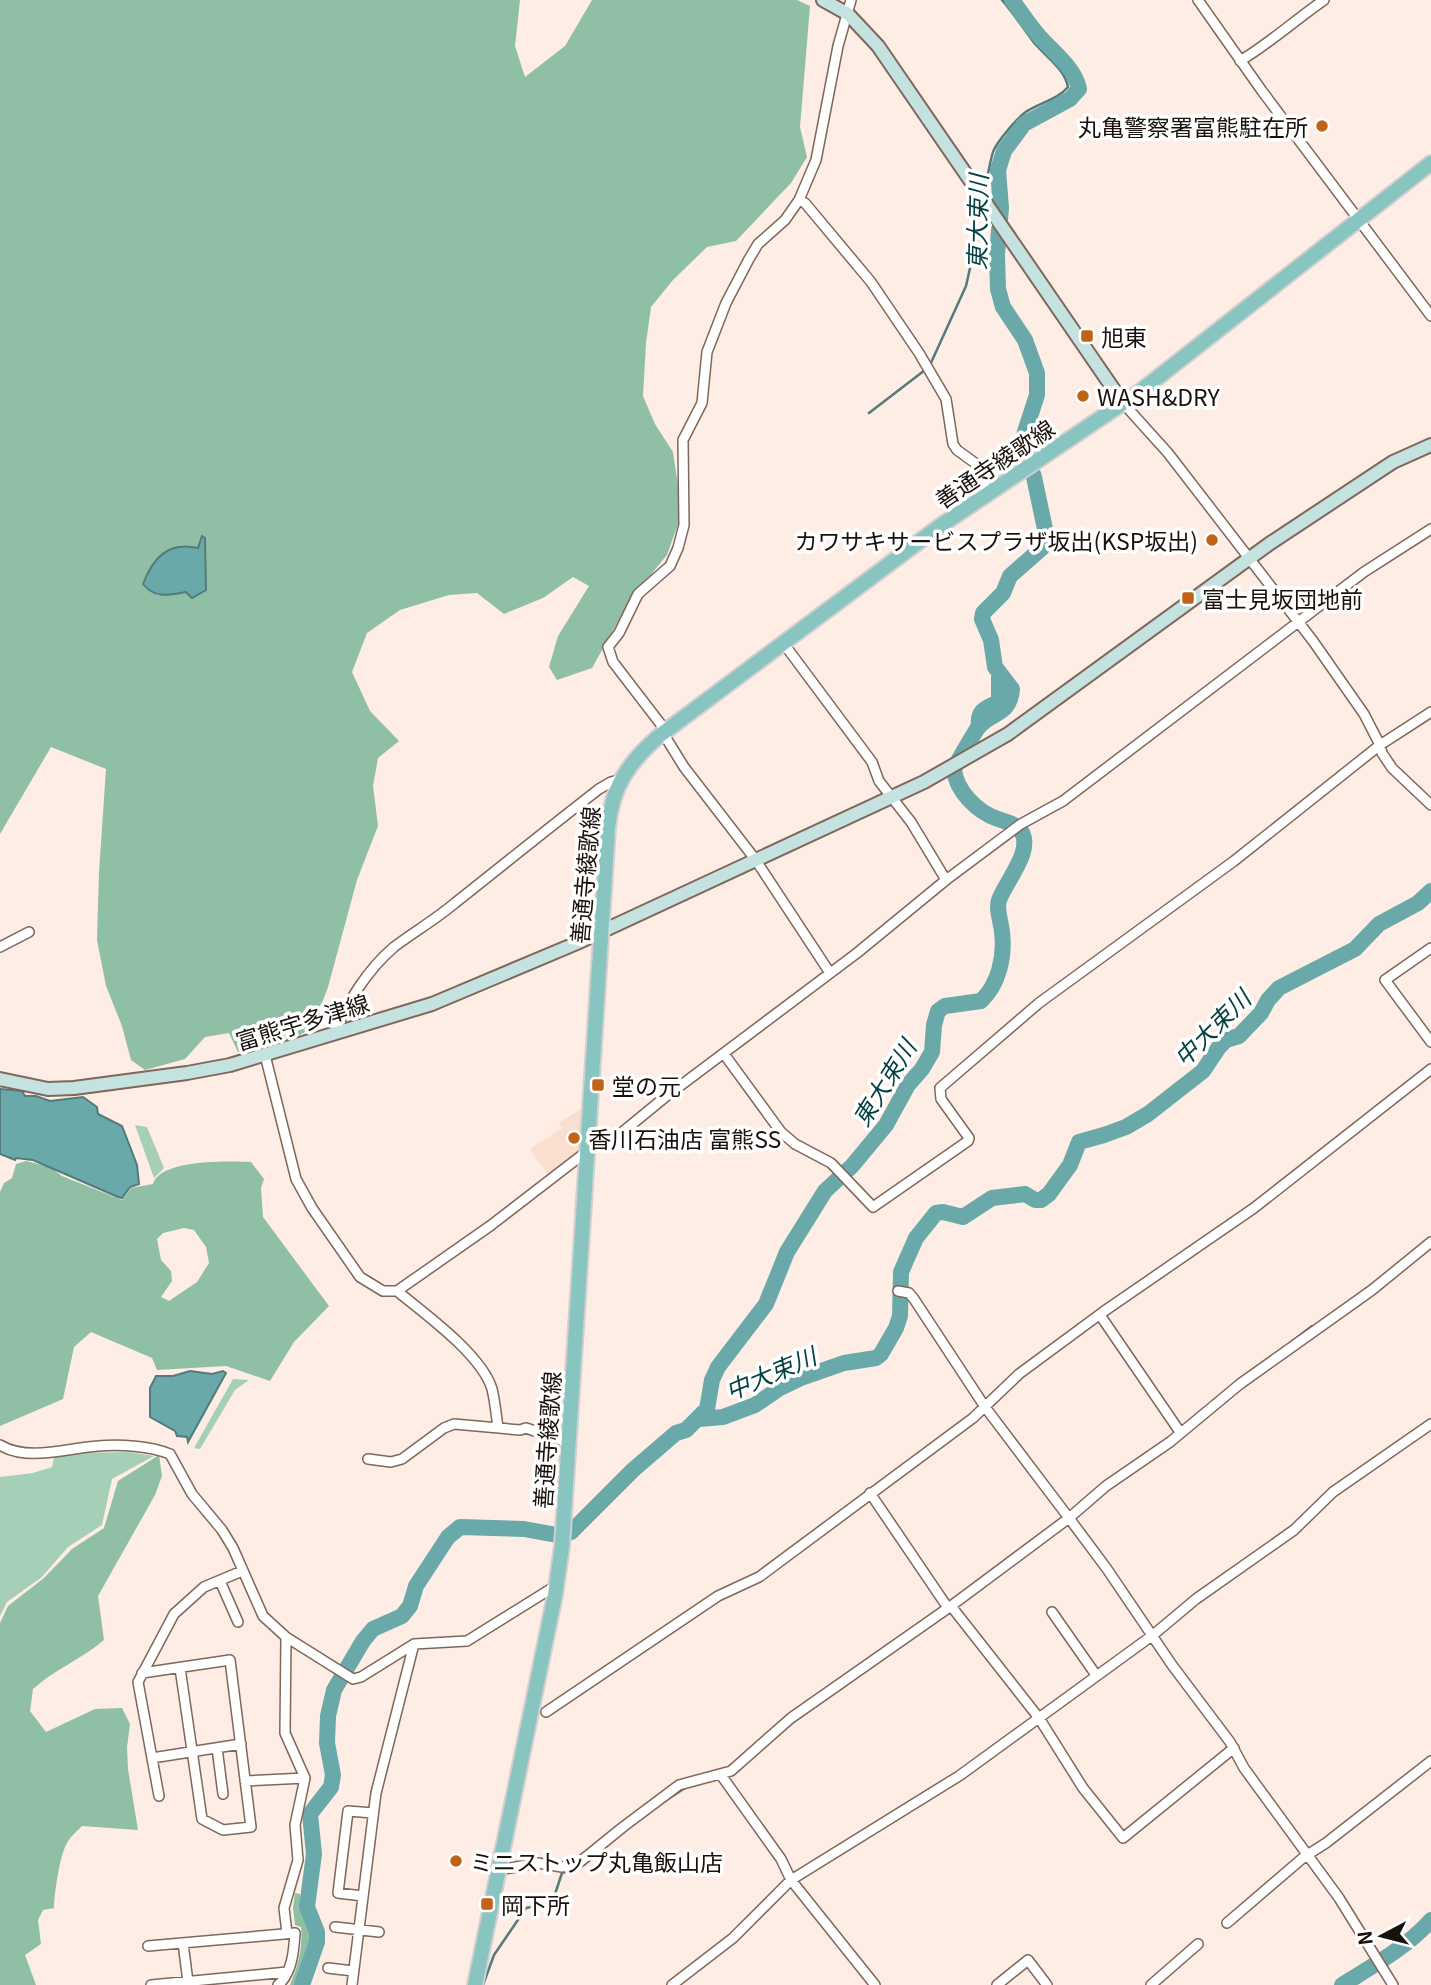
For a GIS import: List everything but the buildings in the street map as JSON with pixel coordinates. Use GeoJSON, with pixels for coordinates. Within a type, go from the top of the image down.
{"type":"FeatureCollection","features":[{"type":"Feature","properties":{"kind":"main road","name":"善通寺綾歌線"},"geometry":{"type":"LineString","coordinates":[[475,1985],[557,1585],[562,1546],[610,804],[622,779],[631,762],[665,732],[988,493],[1123,403],[1431,163]]}},
{"type":"Feature","properties":{"kind":"street"},"geometry":{"type":"LineString","coordinates":[[823,0],[848,15],[878,46],[1123,403],[1168,453],[1299,623],[1364,714],[1392,768],[1431,805]]}},
{"type":"Feature","properties":{"kind":"street"},"geometry":{"type":"LineString","coordinates":[[830,973],[755,859],[684,767],[665,732],[613,662],[608,647],[619,633],[638,594],[670,566],[678,548],[684,525],[682,440],[702,403],[707,352],[726,303],[758,244],[785,220],[799,200],[820,145],[838,47],[851,0]]}},
{"type":"Feature","properties":{"kind":"street"},"geometry":{"type":"LineString","coordinates":[[1198,0],[1240,61],[1431,316]]}},
{"type":"Feature","properties":{"kind":"street"},"geometry":{"type":"LineString","coordinates":[[1240,61],[1270,42],[1279,32],[1324,0]]}},
{"type":"Feature","properties":{"kind":"street"},"geometry":{"type":"LineString","coordinates":[[799,200],[805,203],[872,282],[946,398],[953,444],[975,463],[988,493]]}},
{"type":"Feature","properties":{"kind":"street","name":"富熊宇多津線"},"geometry":{"type":"LineString","coordinates":[[0,1079],[48,1089],[74,1088],[230,1065],[432,1004],[602,931],[890,798],[976,754],[1018,727],[1269,544],[1393,462],[1431,445]]}},
{"type":"Feature","properties":{"kind":"street"},"geometry":{"type":"LineString","coordinates":[[265,1055],[294,1172],[312,1208],[360,1277],[383,1291],[397,1291],[490,1226],[587,1149],[614,1139],[1021,824],[1063,802],[1364,572],[1431,529]]}},
{"type":"Feature","properties":{"kind":"street"},"geometry":{"type":"LineString","coordinates":[[783,644],[872,762],[879,781],[911,822],[946,880]]}},
{"type":"Feature","properties":{"kind":"street"},"geometry":{"type":"LineString","coordinates":[[724,1054],[780,1132],[795,1144],[831,1163],[873,1207],[968,1141],[969,1138],[941,1099],[940,1088],[1039,1003],[1234,861],[1380,745],[1431,712]]}},
{"type":"Feature","properties":{"kind":"street"},"geometry":{"type":"LineString","coordinates":[[333,1035],[347,1003],[371,970],[394,948],[599,789],[622,779]]}},
{"type":"Feature","properties":{"kind":"street"},"geometry":{"type":"LineString","coordinates":[[0,947],[29,932]]}},
{"type":"Feature","properties":{"kind":"street"},"geometry":{"type":"LineString","coordinates":[[1431,948],[1385,980],[1431,1042]]}},
{"type":"Feature","properties":{"kind":"street"},"geometry":{"type":"LineString","coordinates":[[546,1712],[718,1596],[759,1577],[985,1407],[1019,1374],[1254,1208],[1431,1069]]}},
{"type":"Feature","properties":{"kind":"street"},"geometry":{"type":"LineString","coordinates":[[499,1870],[538,1863],[562,1867],[573,1865],[679,1785],[723,1777],[735,1769],[791,1718],[947,1606],[1106,1486],[1170,1442],[1179,1431],[1240,1384],[1372,1290],[1431,1242]]}},
{"type":"Feature","properties":{"kind":"street"},"geometry":{"type":"LineString","coordinates":[[397,1291],[442,1328],[485,1372],[492,1388],[498,1427]]}},
{"type":"Feature","properties":{"kind":"street"},"geometry":{"type":"LineString","coordinates":[[900,1291],[914,1299],[985,1407],[1234,1748],[1244,1769],[1339,1898],[1393,1985]]}},
{"type":"Feature","properties":{"kind":"street"},"geometry":{"type":"LineString","coordinates":[[1100,1315],[1179,1431]]}},
{"type":"Feature","properties":{"kind":"street"},"geometry":{"type":"LineString","coordinates":[[368,1459],[391,1462],[402,1459],[454,1424],[520,1430],[526,1428],[569,1443]]}},
{"type":"Feature","properties":{"kind":"street"},"geometry":{"type":"LineString","coordinates":[[672,1985],[733,1938],[791,1880],[958,1776],[1153,1635],[1196,1599],[1294,1530],[1333,1492],[1431,1424]]}},
{"type":"Feature","properties":{"kind":"street"},"geometry":{"type":"LineString","coordinates":[[0,1445],[19,1452],[34,1453],[102,1445],[160,1450],[170,1454],[192,1494],[233,1548],[263,1616],[286,1637],[353,1679],[414,1644],[467,1641],[557,1585]]}},
{"type":"Feature","properties":{"kind":"street"},"geometry":{"type":"LineString","coordinates":[[870,1493],[947,1606],[1039,1718],[1083,1788],[1123,1838],[1234,1748]]}},
{"type":"Feature","properties":{"kind":"street"},"geometry":{"type":"LineString","coordinates":[[159,1796],[138,1682],[174,1614],[204,1587],[242,1571]]}},
{"type":"Feature","properties":{"kind":"street"},"geometry":{"type":"LineString","coordinates":[[220,1581],[238,1622]]}},
{"type":"Feature","properties":{"kind":"street"},"geometry":{"type":"LineString","coordinates":[[1052,1612],[1073,1634],[1096,1675]]}},
{"type":"Feature","properties":{"kind":"street"},"geometry":{"type":"LineString","coordinates":[[286,1637],[285,1733],[305,1778],[295,1825],[298,1860],[284,1908],[287,1933]]}},
{"type":"Feature","properties":{"kind":"street"},"geometry":{"type":"LineString","coordinates":[[352,1985],[380,1774],[414,1644]]}},
{"type":"Feature","properties":{"kind":"street"},"geometry":{"type":"LineString","coordinates":[[142,1673],[230,1660],[251,1827],[223,1830],[202,1819],[180,1668]]}},
{"type":"Feature","properties":{"kind":"street"},"geometry":{"type":"LineString","coordinates":[[152,1758],[240,1744]]}},
{"type":"Feature","properties":{"kind":"street"},"geometry":{"type":"LineString","coordinates":[[218,1748],[223,1794]]}},
{"type":"Feature","properties":{"kind":"street"},"geometry":{"type":"LineString","coordinates":[[1227,1923],[1307,1855],[1431,1760]]}},
{"type":"Feature","properties":{"kind":"street"},"geometry":{"type":"LineString","coordinates":[[723,1777],[781,1858],[791,1880],[875,1985]]}},
{"type":"Feature","properties":{"kind":"street"},"geometry":{"type":"LineString","coordinates":[[245,1781],[305,1778]]}},
{"type":"Feature","properties":{"kind":"street"},"geometry":{"type":"LineString","coordinates":[[363,1896],[338,1893],[341,1866],[348,1811],[373,1813]]}},
{"type":"Feature","properties":{"kind":"street"},"geometry":{"type":"LineString","coordinates":[[335,1927],[379,1933]]}},
{"type":"Feature","properties":{"kind":"street"},"geometry":{"type":"LineString","coordinates":[[148,1946],[295,1933],[294,1953],[284,1980],[278,1985]]}},
{"type":"Feature","properties":{"kind":"street"},"geometry":{"type":"LineString","coordinates":[[183,1943],[188,1982]]}},
{"type":"Feature","properties":{"kind":"street"},"geometry":{"type":"LineString","coordinates":[[1151,1985],[1198,1944]]}},
{"type":"Feature","properties":{"kind":"street"},"geometry":{"type":"LineString","coordinates":[[997,1985],[1028,1960],[1047,1985]]}},
{"type":"Feature","properties":{"kind":"street"},"geometry":{"type":"LineString","coordinates":[[328,1968],[354,1971]]}},
{"type":"Feature","properties":{"kind":"street"},"geometry":{"type":"LineString","coordinates":[[152,1985],[287,1972]]}},
{"type":"Feature","properties":{"kind":"shaded area"},"geometry":{"type":"Polygon","coordinates":[[[584,1107],[581,1151],[548,1175],[530,1149],[562,1128],[559,1123],[584,1107]]]}},
{"type":"Feature","properties":{"kind":"green space"},"geometry":{"type":"Polygon","coordinates":[[[0,0],[520,0],[515,46],[525,77],[565,46],[592,0],[797,0],[810,6],[800,127],[807,157],[791,183],[736,241],[707,247],[673,280],[651,307],[643,396],[655,424],[673,452],[682,513],[667,555],[630,600],[592,668],[557,680],[549,667],[558,636],[589,586],[573,577],[543,598],[504,614],[477,593],[449,595],[400,610],[367,633],[352,672],[370,711],[399,741],[378,758],[373,786],[378,826],[357,880],[328,987],[313,1027],[291,1040],[238,1052],[229,1033],[205,1037],[185,1059],[145,1070],[131,1060],[122,1026],[106,986],[97,940],[106,769],[51,747],[0,834],[0,0]]]}},
{"type":"Feature","properties":{"kind":"green space"},"geometry":{"type":"Polygon","coordinates":[[[135,1125],[147,1127],[164,1168],[154,1178],[135,1125]]]}},
{"type":"Feature","properties":{"kind":"green space"},"geometry":{"type":"Polygon","coordinates":[[[26,1161],[50,1167],[62,1176],[122,1200],[131,1188],[153,1184],[158,1176],[181,1166],[212,1162],[251,1162],[264,1179],[261,1188],[263,1217],[329,1306],[294,1342],[270,1381],[226,1366],[157,1370],[152,1358],[91,1332],[74,1347],[63,1399],[0,1426],[0,1192],[4,1183],[12,1178],[16,1164],[26,1161]],[[184,1228],[163,1233],[157,1239],[161,1260],[171,1271],[172,1281],[161,1297],[169,1301],[197,1282],[209,1263],[206,1247],[194,1230],[184,1228]]]}},
{"type":"Feature","properties":{"kind":"green space"},"geometry":{"type":"Polygon","coordinates":[[[233,1379],[249,1380],[235,1390],[200,1449],[194,1448],[233,1379]]]}},
{"type":"Feature","properties":{"kind":"green space"},"geometry":{"type":"Polygon","coordinates":[[[129,1452],[154,1456],[112,1479],[102,1525],[68,1547],[42,1577],[7,1602],[0,1616],[0,1477],[33,1473],[52,1467],[54,1457],[73,1453],[129,1452]]]}},
{"type":"Feature","properties":{"kind":"green space"},"geometry":{"type":"Polygon","coordinates":[[[159,1455],[162,1476],[155,1495],[98,1596],[104,1640],[33,1689],[30,1711],[46,1732],[95,1709],[122,1708],[130,1724],[128,1769],[138,1830],[82,1826],[72,1836],[62,1856],[54,1908],[43,1910],[38,1920],[41,1944],[25,1955],[36,1985],[0,1985],[0,1623],[8,1606],[44,1578],[72,1549],[104,1528],[118,1481],[159,1455]]]}},
{"type":"Feature","properties":{"kind":"green space"},"geometry":{"type":"Polygon","coordinates":[[[295,1893],[300,1894],[311,1938],[307,1959],[297,1985],[290,1985],[298,1964],[301,1943],[301,1927],[295,1925],[295,1893]]]}},
{"type":"Feature","properties":{"kind":"water"},"geometry":{"type":"Polygon","coordinates":[[[202,536],[205,538],[206,590],[192,598],[186,592],[157,594],[143,584],[152,566],[163,554],[178,547],[198,548],[202,536]]]}},
{"type":"Feature","properties":{"kind":"water"},"geometry":{"type":"Polygon","coordinates":[[[0,1089],[22,1091],[25,1096],[36,1096],[50,1101],[83,1097],[97,1107],[98,1114],[122,1126],[137,1165],[139,1184],[130,1187],[122,1198],[33,1160],[15,1160],[0,1154],[0,1089]]]}},
{"type":"Feature","properties":{"kind":"water"},"geometry":{"type":"Polygon","coordinates":[[[190,1371],[226,1373],[188,1442],[187,1437],[177,1436],[175,1431],[150,1417],[150,1388],[156,1376],[173,1376],[190,1371]]]}},
{"type":"Feature","properties":{"kind":"waterway"},"geometry":{"type":"LineString","coordinates":[[984,190],[993,152],[1009,129],[1025,113],[1068,87],[1063,74],[1037,46],[1002,0]]}},
{"type":"Feature","properties":{"kind":"waterway","name":"東大束川"},"geometry":{"type":"LineString","coordinates":[[302,1985],[317,1942],[317,1932],[307,1907],[314,1854],[310,1814],[331,1787],[333,1775],[327,1743],[328,1716],[334,1690],[363,1641],[373,1629],[402,1616],[410,1606],[416,1586],[448,1537],[460,1527],[524,1529],[562,1536],[571,1532],[633,1470],[676,1433],[686,1430],[707,1409],[712,1380],[718,1367],[766,1304],[787,1252],[825,1191],[852,1166],[886,1125],[908,1085],[932,1052],[938,1011],[945,1006],[981,1001],[996,978],[1003,951],[998,904],[1022,856],[1024,839],[1016,826],[990,816],[975,806],[963,793],[954,769],[982,723],[1008,705],[1012,689],[995,667],[991,640],[982,619],[983,613],[1003,593],[1010,576],[1042,548],[1045,529],[1034,477],[1022,441],[1037,395],[1037,373],[1025,340],[1003,307],[998,289],[997,255],[1001,208],[998,170],[1004,151],[1024,124],[1070,99],[1079,89],[1068,67],[1035,32],[1012,0]]}},
{"type":"Feature","properties":{"kind":"waterway"},"geometry":{"type":"LineString","coordinates":[[930,365],[966,286],[975,246],[985,222],[978,212],[981,204]]}},
{"type":"Feature","properties":{"kind":"waterway"},"geometry":{"type":"LineString","coordinates":[[869,413],[925,370]]}},
{"type":"Feature","properties":{"kind":"waterway"},"geometry":{"type":"LineString","coordinates":[[979,726],[981,713],[999,702],[999,674]]}},
{"type":"Feature","properties":{"kind":"waterway","name":"中大束川"},"geometry":{"type":"LineString","coordinates":[[699,1419],[723,1417],[755,1405],[801,1378],[844,1363],[876,1358],[896,1328],[900,1316],[901,1272],[916,1238],[936,1213],[963,1217],[992,1198],[1025,1194],[1035,1200],[1041,1200],[1049,1194],[1070,1165],[1079,1142],[1126,1127],[1148,1114],[1203,1071],[1219,1047],[1226,1040],[1239,1036],[1261,1013],[1279,988],[1355,949],[1379,924],[1418,903],[1431,891]]}},
{"type":"Feature","properties":{"kind":"waterway"},"geometry":{"type":"LineString","coordinates":[[1290,1343],[1312,1326]]}},
{"type":"Feature","properties":{"kind":"waterway"},"geometry":{"type":"LineString","coordinates":[[1106,1481],[1149,1451]]}},
{"type":"Feature","properties":{"kind":"waterway"},"geometry":{"type":"LineString","coordinates":[[1021,1549],[1063,1517]]}},
{"type":"Feature","properties":{"kind":"waterway"},"geometry":{"type":"LineString","coordinates":[[888,1645],[937,1611]]}},
{"type":"Feature","properties":{"kind":"waterway"},"geometry":{"type":"LineString","coordinates":[[792,1723],[853,1680]]}},
{"type":"Feature","properties":{"kind":"waterway"},"geometry":{"type":"LineString","coordinates":[[725,1778],[738,1771]]}},
{"type":"Feature","properties":{"kind":"waterway"},"geometry":{"type":"LineString","coordinates":[[659,1805],[685,1788]]}},
{"type":"Feature","properties":{"kind":"waterway"},"geometry":{"type":"LineString","coordinates":[[625,1830],[651,1811]]}},
{"type":"Feature","properties":{"kind":"waterway"},"geometry":{"type":"LineString","coordinates":[[483,1985],[494,1955],[526,1908],[552,1903],[562,1873],[581,1867],[607,1846]]}},
{"type":"Feature","properties":{"kind":"waterway"},"geometry":{"type":"LineString","coordinates":[[1342,1985],[1400,1948],[1431,1920]]}},
{"type":"Feature","properties":{"kind":"place","name":"丸亀警察署富熊駐在所"},"geometry":{"type":"Point","coordinates":[1322,126]}},
{"type":"Feature","properties":{"kind":"place","name":"旭東"},"geometry":{"type":"Point","coordinates":[1087,336]}},
{"type":"Feature","properties":{"kind":"place","name":"WASH&DRY"},"geometry":{"type":"Point","coordinates":[1083,396]}},
{"type":"Feature","properties":{"kind":"place","name":"カワサキサービスプラザ坂出(KSP坂出)"},"geometry":{"type":"Point","coordinates":[1212,540]}},
{"type":"Feature","properties":{"kind":"place","name":"富士見坂団地前"},"geometry":{"type":"Point","coordinates":[1188,598]}},
{"type":"Feature","properties":{"kind":"place","name":"堂の元"},"geometry":{"type":"Point","coordinates":[598,1085]}},
{"type":"Feature","properties":{"kind":"place","name":"香川石油店 富熊SS"},"geometry":{"type":"Point","coordinates":[574,1138]}},
{"type":"Feature","properties":{"kind":"place","name":"ミニストップ丸亀飯山店"},"geometry":{"type":"Point","coordinates":[456,1861]}},
{"type":"Feature","properties":{"kind":"place","name":"岡下所"},"geometry":{"type":"Point","coordinates":[487,1904]}}]}
